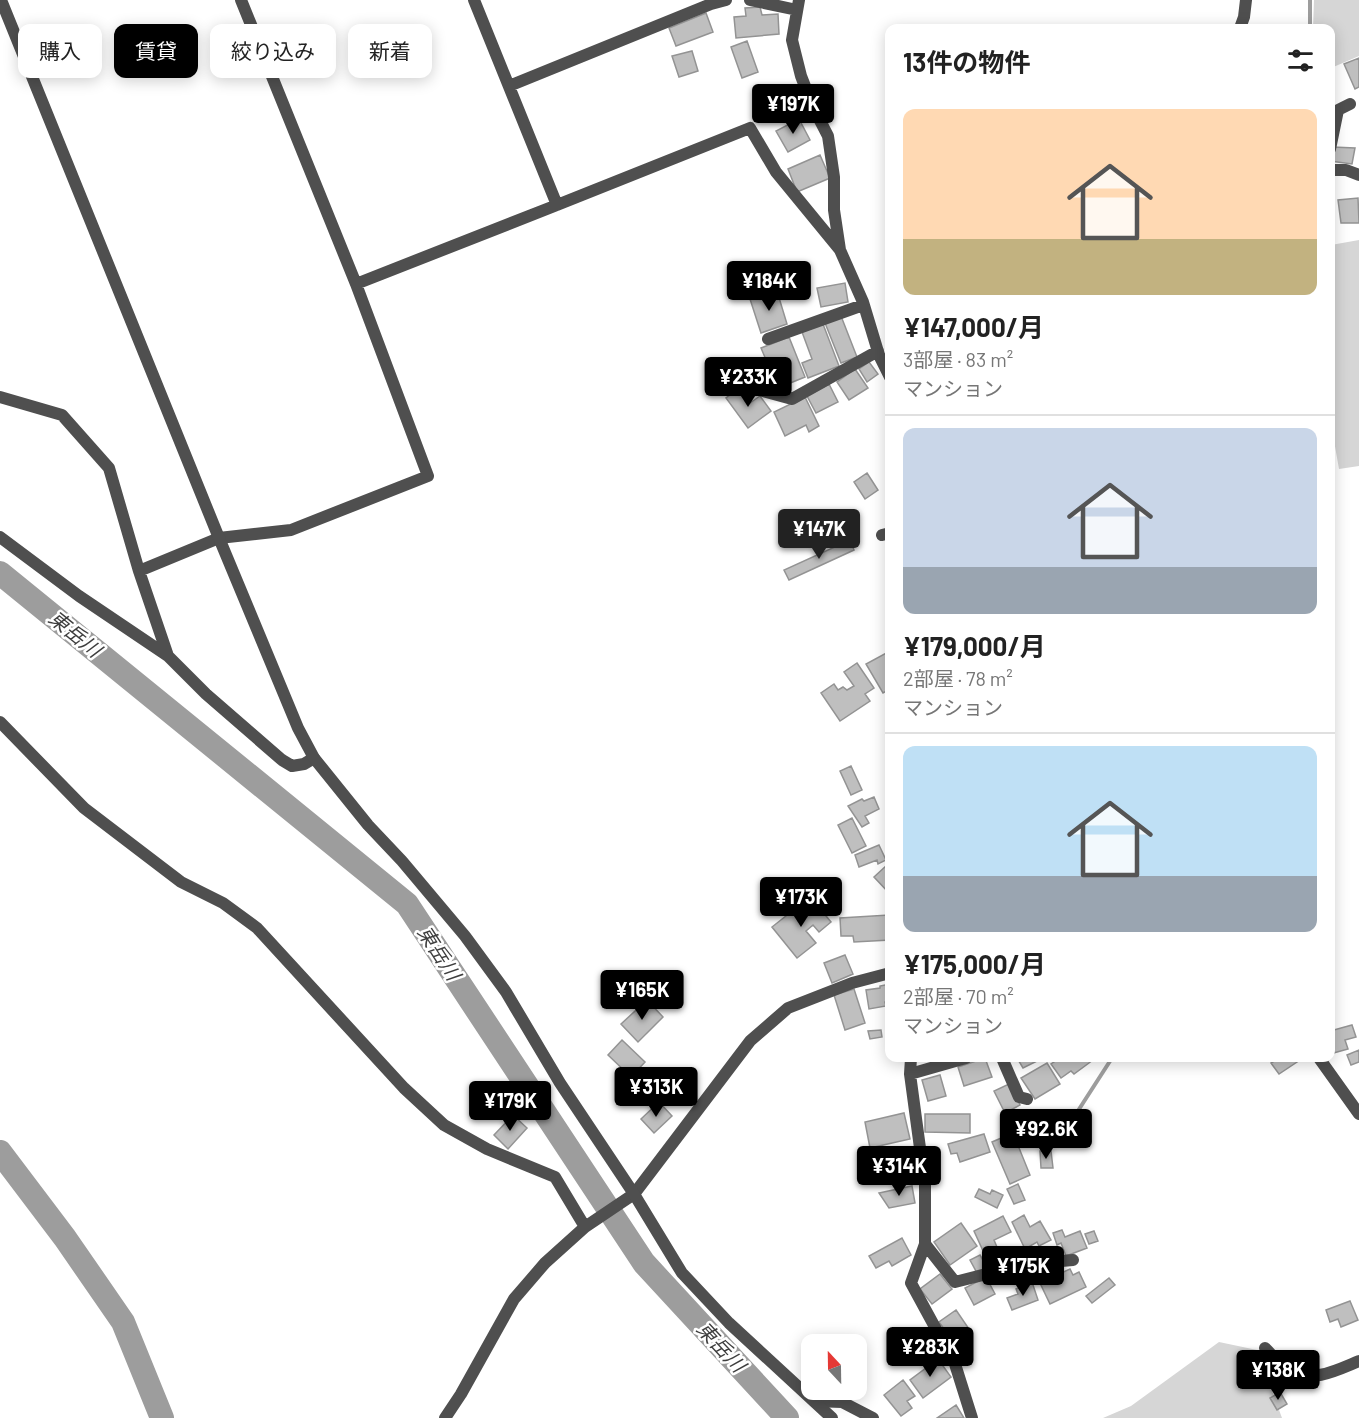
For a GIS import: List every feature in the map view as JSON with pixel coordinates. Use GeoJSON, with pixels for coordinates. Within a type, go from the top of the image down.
{"type":"FeatureCollection","features":[{"type":"Feature","properties":{"kind":"street"},"geometry":{"type":"LineString","coordinates":[[2,0],[219,538],[298,728],[314,758],[368,825],[402,861],[465,936],[506,992],[560,1083],[634,1194],[682,1273],[729,1323],[832,1418]]}},
{"type":"Feature","properties":{"kind":"street"},"geometry":{"type":"LineString","coordinates":[[139,571],[219,538],[291,530],[428,476],[356,284],[241,0]]}},
{"type":"Feature","properties":{"kind":"street"},"geometry":{"type":"LineString","coordinates":[[474,0],[557,205]]}},
{"type":"Feature","properties":{"kind":"street"},"geometry":{"type":"LineString","coordinates":[[509,86],[711,4],[726,0]]}},
{"type":"Feature","properties":{"kind":"street"},"geometry":{"type":"LineString","coordinates":[[750,0],[798,5],[792,40],[801,76],[828,136],[840,250],[864,305],[885,366]]}},
{"type":"Feature","properties":{"kind":"street"},"geometry":{"type":"LineString","coordinates":[[1241,24],[1246,0]]}},
{"type":"Feature","properties":{"kind":"street"},"geometry":{"type":"LineString","coordinates":[[1335,125],[1338,110],[1350,104]]}},
{"type":"Feature","properties":{"kind":"street"},"geometry":{"type":"LineString","coordinates":[[356,284],[750,128],[776,172],[840,250]]}},
{"type":"Feature","properties":{"kind":"street"},"geometry":{"type":"LineString","coordinates":[[1335,170],[1346,170],[1359,175]]}},
{"type":"Feature","properties":{"kind":"street"},"geometry":{"type":"LineString","coordinates":[[768,339],[864,305]]}},
{"type":"Feature","properties":{"kind":"street"},"geometry":{"type":"LineString","coordinates":[[778,406],[878,351]]}},
{"type":"Feature","properties":{"kind":"street"},"geometry":{"type":"LineString","coordinates":[[738,384],[792,399]]}},
{"type":"Feature","properties":{"kind":"street"},"geometry":{"type":"LineString","coordinates":[[0,397],[62,416],[109,468],[139,571],[168,656]]}},
{"type":"Feature","properties":{"kind":"street"},"geometry":{"type":"LineString","coordinates":[[0,537],[79,596],[168,656],[206,694],[282,760],[292,766],[304,764],[314,758]]}},
{"type":"Feature","properties":{"kind":"street"},"geometry":{"type":"LineString","coordinates":[[0,722],[84,808],[181,882],[224,903],[257,928],[379,1062],[444,1125],[487,1149],[555,1177],[585,1227]]}},
{"type":"Feature","properties":{"kind":"street"},"geometry":{"type":"LineString","coordinates":[[445,1418],[461,1394],[514,1299],[545,1263],[585,1227],[634,1194],[750,1041],[788,1008],[852,983],[885,974]]}},
{"type":"Feature","properties":{"kind":"street"},"geometry":{"type":"LineString","coordinates":[[911,1062],[910,1074],[920,1148],[918,1165],[925,1182],[925,1244],[911,1283],[955,1364],[972,1418]]}},
{"type":"Feature","properties":{"kind":"street"},"geometry":{"type":"LineString","coordinates":[[910,1074],[952,1062]]}},
{"type":"Feature","properties":{"kind":"street"},"geometry":{"type":"LineString","coordinates":[[1004,1062],[1020,1097],[1027,1099]]}},
{"type":"Feature","properties":{"kind":"street"},"geometry":{"type":"LineString","coordinates":[[1322,1062],[1359,1114]]}},
{"type":"Feature","properties":{"kind":"street"},"geometry":{"type":"LineString","coordinates":[[925,1244],[955,1282],[1026,1264],[1073,1260]]}},
{"type":"Feature","properties":{"kind":"street"},"geometry":{"type":"LineString","coordinates":[[1265,1348],[1288,1370],[1303,1376],[1327,1375],[1359,1361]]}},
{"type":"Feature","properties":{"kind":"street"},"geometry":{"type":"LineString","coordinates":[[814,1401],[842,1402],[873,1418]]}},
{"type":"Feature","properties":{"kind":"shaded area"},"geometry":{"type":"Polygon","coordinates":[[[1314,0],[1359,0],[1359,56],[1335,66],[1335,24],[1313,24],[1314,0]]]}},
{"type":"Feature","properties":{"kind":"shaded area"},"geometry":{"type":"Polygon","coordinates":[[[1359,240],[1359,466],[1339,469],[1335,446],[1335,244],[1359,240]]]}},
{"type":"Feature","properties":{"kind":"shaded area"},"geometry":{"type":"Polygon","coordinates":[[[1219,1342],[1257,1350],[1282,1418],[1103,1418],[1131,1406],[1219,1342]]]}},
{"type":"Feature","properties":{"kind":"building"},"geometry":{"type":"Polygon","coordinates":[[[760,7],[762,15],[778,14],[779,34],[736,38],[734,17],[746,16],[745,8],[760,7]]]}},
{"type":"Feature","properties":{"kind":"building"},"geometry":{"type":"Polygon","coordinates":[[[706,13],[713,32],[676,46],[669,28],[706,13]]]}},
{"type":"Feature","properties":{"kind":"building"},"geometry":{"type":"Polygon","coordinates":[[[747,41],[758,72],[742,78],[731,47],[747,41]]]}},
{"type":"Feature","properties":{"kind":"building"},"geometry":{"type":"Polygon","coordinates":[[[692,51],[698,71],[679,77],[672,56],[692,51]]]}},
{"type":"Feature","properties":{"kind":"building"},"geometry":{"type":"Polygon","coordinates":[[[1359,58],[1359,87],[1355,89],[1344,64],[1359,58]]]}},
{"type":"Feature","properties":{"kind":"building"},"geometry":{"type":"Polygon","coordinates":[[[799,119],[810,140],[788,152],[776,131],[799,119]]]}},
{"type":"Feature","properties":{"kind":"building"},"geometry":{"type":"Polygon","coordinates":[[[1335,147],[1355,148],[1352,164],[1335,162],[1335,147]]]}},
{"type":"Feature","properties":{"kind":"building"},"geometry":{"type":"Polygon","coordinates":[[[820,155],[830,178],[797,192],[788,169],[820,155]]]}},
{"type":"Feature","properties":{"kind":"building"},"geometry":{"type":"Polygon","coordinates":[[[1358,198],[1359,223],[1341,223],[1338,200],[1358,198]]]}},
{"type":"Feature","properties":{"kind":"building"},"geometry":{"type":"Polygon","coordinates":[[[845,283],[848,302],[821,307],[817,288],[845,283]]]}},
{"type":"Feature","properties":{"kind":"building"},"geometry":{"type":"Polygon","coordinates":[[[777,291],[787,324],[761,333],[750,299],[777,291]]]}},
{"type":"Feature","properties":{"kind":"building"},"geometry":{"type":"Polygon","coordinates":[[[841,316],[857,357],[841,363],[825,323],[841,316]]]}},
{"type":"Feature","properties":{"kind":"building"},"geometry":{"type":"Polygon","coordinates":[[[823,324],[839,366],[808,378],[802,363],[812,359],[802,332],[823,324]]]}},
{"type":"Feature","properties":{"kind":"building"},"geometry":{"type":"Polygon","coordinates":[[[789,337],[805,377],[778,388],[761,348],[789,337]]]}},
{"type":"Feature","properties":{"kind":"building"},"geometry":{"type":"Polygon","coordinates":[[[869,362],[878,374],[867,382],[859,369],[869,362]]]}},
{"type":"Feature","properties":{"kind":"building"},"geometry":{"type":"Polygon","coordinates":[[[855,369],[868,388],[849,400],[837,382],[855,369]]]}},
{"type":"Feature","properties":{"kind":"building"},"geometry":{"type":"Polygon","coordinates":[[[721,380],[735,386],[731,395],[718,389],[721,380]]]}},
{"type":"Feature","properties":{"kind":"building"},"geometry":{"type":"Polygon","coordinates":[[[829,384],[838,402],[816,413],[807,396],[829,384]]]}},
{"type":"Feature","properties":{"kind":"building"},"geometry":{"type":"Polygon","coordinates":[[[739,388],[750,403],[760,396],[771,411],[748,428],[726,398],[739,388]]]}},
{"type":"Feature","properties":{"kind":"building"},"geometry":{"type":"Polygon","coordinates":[[[805,397],[819,426],[809,432],[806,425],[785,436],[774,412],[805,397]]]}},
{"type":"Feature","properties":{"kind":"building"},"geometry":{"type":"Polygon","coordinates":[[[867,473],[878,490],[865,499],[854,482],[867,473]]]}},
{"type":"Feature","properties":{"kind":"building"},"geometry":{"type":"Polygon","coordinates":[[[850,540],[854,550],[789,580],[784,570],[850,540]]]}},
{"type":"Feature","properties":{"kind":"building"},"geometry":{"type":"Polygon","coordinates":[[[885,654],[885,692],[883,693],[866,664],[885,654]]]}},
{"type":"Feature","properties":{"kind":"building"},"geometry":{"type":"Polygon","coordinates":[[[857,663],[874,688],[865,694],[870,701],[840,721],[821,693],[834,684],[838,690],[843,687],[847,690],[854,686],[844,672],[857,663]]]}},
{"type":"Feature","properties":{"kind":"building"},"geometry":{"type":"Polygon","coordinates":[[[851,766],[862,790],[851,795],[840,771],[851,766]]]}},
{"type":"Feature","properties":{"kind":"building"},"geometry":{"type":"Polygon","coordinates":[[[874,797],[879,809],[865,816],[869,823],[862,827],[848,806],[862,799],[864,801],[874,797]]]}},
{"type":"Feature","properties":{"kind":"building"},"geometry":{"type":"Polygon","coordinates":[[[852,818],[866,846],[852,853],[838,825],[852,818]]]}},
{"type":"Feature","properties":{"kind":"building"},"geometry":{"type":"Polygon","coordinates":[[[879,845],[885,860],[878,864],[877,860],[859,867],[855,855],[879,845]]]}},
{"type":"Feature","properties":{"kind":"building"},"geometry":{"type":"Polygon","coordinates":[[[885,867],[885,889],[874,877],[885,867]]]}},
{"type":"Feature","properties":{"kind":"building"},"geometry":{"type":"Polygon","coordinates":[[[812,899],[831,922],[819,932],[813,925],[806,931],[816,943],[797,958],[772,927],[812,899]]]}},
{"type":"Feature","properties":{"kind":"building"},"geometry":{"type":"Polygon","coordinates":[[[885,915],[885,940],[854,942],[853,936],[841,936],[840,918],[885,915]]]}},
{"type":"Feature","properties":{"kind":"building"},"geometry":{"type":"Polygon","coordinates":[[[845,955],[853,974],[832,983],[824,963],[845,955]]]}},
{"type":"Feature","properties":{"kind":"building"},"geometry":{"type":"Polygon","coordinates":[[[885,985],[885,1006],[869,1009],[866,990],[880,988],[885,985]]]}},
{"type":"Feature","properties":{"kind":"building"},"geometry":{"type":"Polygon","coordinates":[[[854,989],[865,1023],[845,1030],[834,995],[854,989]]]}},
{"type":"Feature","properties":{"kind":"building"},"geometry":{"type":"Polygon","coordinates":[[[647,1000],[663,1017],[638,1042],[621,1024],[647,1000]]]}},
{"type":"Feature","properties":{"kind":"building"},"geometry":{"type":"Polygon","coordinates":[[[1352,1025],[1356,1037],[1345,1040],[1348,1049],[1335,1053],[1335,1030],[1352,1025]]]}},
{"type":"Feature","properties":{"kind":"building"},"geometry":{"type":"Polygon","coordinates":[[[881,1030],[882,1037],[870,1039],[868,1031],[881,1030]]]}},
{"type":"Feature","properties":{"kind":"building"},"geometry":{"type":"Polygon","coordinates":[[[622,1040],[645,1062],[631,1077],[608,1055],[622,1040]]]}},
{"type":"Feature","properties":{"kind":"building"},"geometry":{"type":"Polygon","coordinates":[[[1359,1050],[1359,1062],[1351,1065],[1347,1055],[1359,1050]]]}},
{"type":"Feature","properties":{"kind":"building"},"geometry":{"type":"Polygon","coordinates":[[[973,1062],[986,1062],[992,1077],[964,1086],[958,1067],[973,1062]]]}},
{"type":"Feature","properties":{"kind":"building"},"geometry":{"type":"Polygon","coordinates":[[[1019,1062],[1035,1062],[1023,1068],[1019,1062]]]}},
{"type":"Feature","properties":{"kind":"building"},"geometry":{"type":"Polygon","coordinates":[[[1054,1062],[1090,1062],[1074,1074],[1071,1071],[1061,1078],[1051,1064],[1054,1062]]]}},
{"type":"Feature","properties":{"kind":"building"},"geometry":{"type":"Polygon","coordinates":[[[1273,1062],[1297,1062],[1279,1074],[1271,1063],[1273,1062]]]}},
{"type":"Feature","properties":{"kind":"building"},"geometry":{"type":"Polygon","coordinates":[[[1047,1063],[1060,1084],[1035,1099],[1021,1078],[1047,1063]]]}},
{"type":"Feature","properties":{"kind":"building"},"geometry":{"type":"Polygon","coordinates":[[[940,1075],[946,1096],[928,1101],[922,1080],[940,1075]]]}},
{"type":"Feature","properties":{"kind":"building"},"geometry":{"type":"Polygon","coordinates":[[[1009,1084],[1020,1105],[1005,1113],[994,1091],[1009,1084]]]}},
{"type":"Feature","properties":{"kind":"building"},"geometry":{"type":"Polygon","coordinates":[[[659,1102],[672,1116],[654,1133],[641,1119],[659,1102]]]}},
{"type":"Feature","properties":{"kind":"building"},"geometry":{"type":"Polygon","coordinates":[[[1038,1111],[1051,1126],[1029,1142],[1016,1126],[1038,1111]]]}},
{"type":"Feature","properties":{"kind":"building"},"geometry":{"type":"Polygon","coordinates":[[[904,1113],[910,1139],[870,1148],[865,1122],[904,1113]]]}},
{"type":"Feature","properties":{"kind":"building"},"geometry":{"type":"Polygon","coordinates":[[[925,1114],[970,1114],[970,1133],[925,1132],[925,1114]]]}},
{"type":"Feature","properties":{"kind":"building"},"geometry":{"type":"Polygon","coordinates":[[[513,1115],[527,1128],[508,1149],[494,1135],[513,1115]]]}},
{"type":"Feature","properties":{"kind":"building"},"geometry":{"type":"Polygon","coordinates":[[[1013,1133],[1030,1175],[1010,1184],[992,1142],[1013,1133]]]}},
{"type":"Feature","properties":{"kind":"building"},"geometry":{"type":"Polygon","coordinates":[[[984,1134],[990,1152],[960,1162],[957,1153],[951,1154],[948,1144],[984,1134]]]}},
{"type":"Feature","properties":{"kind":"building"},"geometry":{"type":"Polygon","coordinates":[[[1040,1151],[1051,1151],[1053,1168],[1041,1168],[1040,1151]]]}},
{"type":"Feature","properties":{"kind":"building"},"geometry":{"type":"Polygon","coordinates":[[[1018,1184],[1025,1200],[1014,1204],[1007,1189],[1018,1184]]]}},
{"type":"Feature","properties":{"kind":"building"},"geometry":{"type":"Polygon","coordinates":[[[912,1186],[915,1203],[889,1208],[879,1193],[912,1186]]]}},
{"type":"Feature","properties":{"kind":"building"},"geometry":{"type":"Polygon","coordinates":[[[979,1189],[990,1194],[992,1190],[1003,1195],[997,1208],[975,1197],[979,1189]]]}},
{"type":"Feature","properties":{"kind":"building"},"geometry":{"type":"Polygon","coordinates":[[[1024,1215],[1030,1227],[1040,1221],[1051,1240],[1039,1246],[1037,1242],[1025,1249],[1012,1222],[1024,1215]]]}},
{"type":"Feature","properties":{"kind":"building"},"geometry":{"type":"Polygon","coordinates":[[[1003,1216],[1011,1232],[994,1240],[997,1247],[984,1253],[974,1231],[1003,1216]]]}},
{"type":"Feature","properties":{"kind":"building"},"geometry":{"type":"Polygon","coordinates":[[[961,1223],[977,1246],[950,1265],[934,1242],[961,1223]]]}},
{"type":"Feature","properties":{"kind":"building"},"geometry":{"type":"Polygon","coordinates":[[[1062,1230],[1065,1237],[1080,1231],[1087,1248],[1066,1256],[1061,1243],[1057,1245],[1053,1233],[1062,1230]]]}},
{"type":"Feature","properties":{"kind":"building"},"geometry":{"type":"Polygon","coordinates":[[[1094,1231],[1098,1241],[1089,1244],[1085,1234],[1094,1231]]]}},
{"type":"Feature","properties":{"kind":"building"},"geometry":{"type":"Polygon","coordinates":[[[902,1238],[911,1255],[892,1266],[889,1261],[876,1268],[869,1256],[902,1238]]]}},
{"type":"Feature","properties":{"kind":"building"},"geometry":{"type":"Polygon","coordinates":[[[1000,1251],[1005,1262],[991,1267],[987,1256],[1000,1251]]]}},
{"type":"Feature","properties":{"kind":"building"},"geometry":{"type":"Polygon","coordinates":[[[980,1255],[987,1267],[977,1273],[970,1260],[980,1255]]]}},
{"type":"Feature","properties":{"kind":"building"},"geometry":{"type":"Polygon","coordinates":[[[1047,1269],[1059,1270],[1059,1274],[1070,1269],[1073,1275],[1079,1272],[1086,1287],[1050,1304],[1040,1283],[1046,1280],[1047,1269]]]}},
{"type":"Feature","properties":{"kind":"building"},"geometry":{"type":"Polygon","coordinates":[[[1027,1271],[1031,1281],[1020,1286],[1016,1275],[1027,1271]]]}},
{"type":"Feature","properties":{"kind":"building"},"geometry":{"type":"Polygon","coordinates":[[[940,1274],[952,1289],[932,1304],[920,1289],[940,1274]]]}},
{"type":"Feature","properties":{"kind":"building"},"geometry":{"type":"Polygon","coordinates":[[[986,1277],[995,1294],[974,1305],[965,1288],[986,1277]]]}},
{"type":"Feature","properties":{"kind":"building"},"geometry":{"type":"Polygon","coordinates":[[[1109,1278],[1115,1285],[1092,1303],[1086,1296],[1109,1278]]]}},
{"type":"Feature","properties":{"kind":"building"},"geometry":{"type":"Polygon","coordinates":[[[1032,1282],[1038,1300],[1012,1310],[1007,1298],[1018,1294],[1016,1289],[1032,1282]]]}},
{"type":"Feature","properties":{"kind":"building"},"geometry":{"type":"Polygon","coordinates":[[[1350,1301],[1358,1320],[1341,1327],[1338,1319],[1330,1322],[1326,1310],[1350,1301]]]}},
{"type":"Feature","properties":{"kind":"building"},"geometry":{"type":"Polygon","coordinates":[[[956,1310],[969,1329],[952,1340],[939,1322],[956,1310]]]}},
{"type":"Feature","properties":{"kind":"building"},"geometry":{"type":"Polygon","coordinates":[[[938,1359],[951,1377],[923,1398],[910,1380],[938,1359]]]}},
{"type":"Feature","properties":{"kind":"building"},"geometry":{"type":"Polygon","coordinates":[[[1274,1360],[1283,1381],[1270,1386],[1261,1366],[1274,1360]]]}},
{"type":"Feature","properties":{"kind":"building"},"geometry":{"type":"Polygon","coordinates":[[[903,1380],[915,1396],[907,1401],[912,1408],[901,1416],[884,1395],[903,1380]]]}},
{"type":"Feature","properties":{"kind":"building"},"geometry":{"type":"Polygon","coordinates":[[[1280,1392],[1287,1404],[1277,1410],[1270,1398],[1280,1392]]]}},
{"type":"Feature","properties":{"kind":"building"},"geometry":{"type":"Polygon","coordinates":[[[956,1405],[964,1418],[937,1418],[956,1405]]]}},
{"type":"Feature","properties":{"kind":"waterway"},"geometry":{"type":"LineString","coordinates":[[1310,0],[1310,24]]}},
{"type":"Feature","properties":{"kind":"waterway","name":"東岳川"},"geometry":{"type":"LineString","coordinates":[[0,573],[407,904],[644,1263],[787,1418]]}},
{"type":"Feature","properties":{"kind":"waterway"},"geometry":{"type":"LineString","coordinates":[[1074,1117],[1109,1062]]}},
{"type":"Feature","properties":{"kind":"waterway"},"geometry":{"type":"LineString","coordinates":[[0,1152],[65,1238],[123,1322],[162,1418]]}}]}
